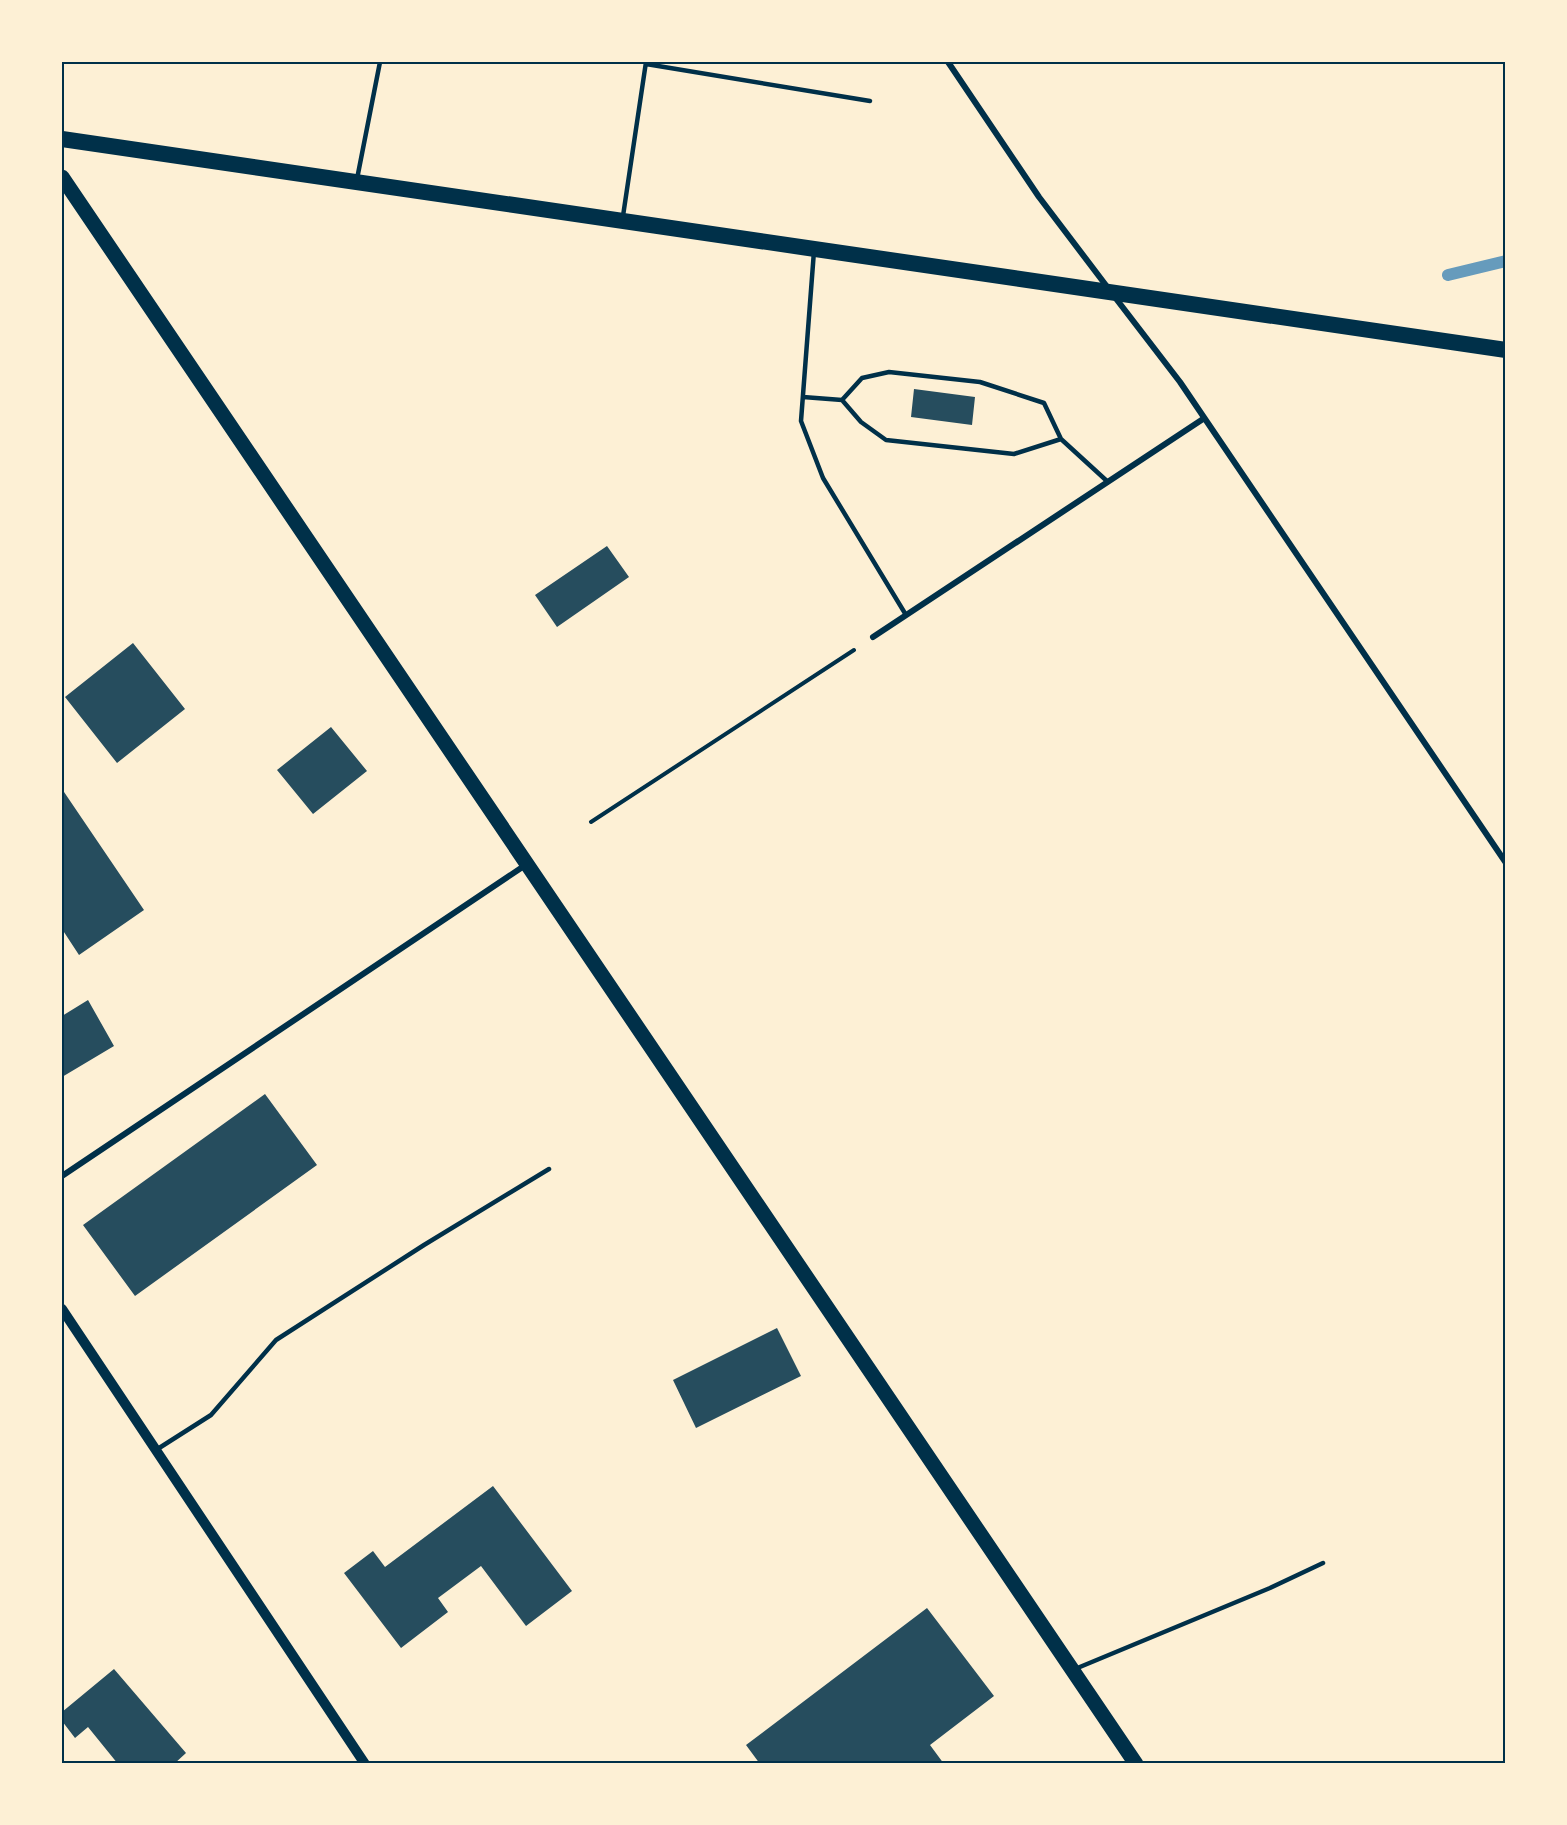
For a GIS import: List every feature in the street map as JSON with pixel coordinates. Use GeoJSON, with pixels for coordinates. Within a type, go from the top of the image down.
{"type":"FeatureCollection","features":[{"type":"Feature","properties":{"kind":"highway"},"geometry":{"type":"LineString","coordinates":[[62,139],[1506,350]]}},
{"type":"Feature","properties":{"kind":"main road"},"geometry":{"type":"LineString","coordinates":[[62,177],[1136,1764]]}},
{"type":"Feature","properties":{"kind":"street"},"geometry":{"type":"LineString","coordinates":[[948,62],[1039,197],[1180,382],[1506,863]]}},
{"type":"Feature","properties":{"kind":"street"},"geometry":{"type":"LineString","coordinates":[[873,637],[1203,419]]}},
{"type":"Feature","properties":{"kind":"street"},"geometry":{"type":"LineString","coordinates":[[62,1176],[528,864]]}},
{"type":"Feature","properties":{"kind":"street"},"geometry":{"type":"LineString","coordinates":[[62,1309],[365,1764]]}},
{"type":"Feature","properties":{"kind":"lane"},"geometry":{"type":"LineString","coordinates":[[356,181],[380,62]]}},
{"type":"Feature","properties":{"kind":"lane"},"geometry":{"type":"LineString","coordinates":[[622,220],[646,63],[870,101]]}},
{"type":"Feature","properties":{"kind":"lane"},"geometry":{"type":"LineString","coordinates":[[814,248],[801,421],[823,478],[906,615]]}},
{"type":"Feature","properties":{"kind":"lane"},"geometry":{"type":"LineString","coordinates":[[842,400],[862,378],[889,372],[980,382],[1044,403],[1060,439],[1108,482]]}},
{"type":"Feature","properties":{"kind":"lane"},"geometry":{"type":"LineString","coordinates":[[803,397],[842,400],[861,422],[886,440],[1014,454],[1060,439]]}},
{"type":"Feature","properties":{"kind":"lane"},"geometry":{"type":"LineString","coordinates":[[156,1450],[210,1415],[276,1340],[424,1245],[549,1169]]}},
{"type":"Feature","properties":{"kind":"lane"},"geometry":{"type":"LineString","coordinates":[[1072,1670],[1197,1619],[1323,1563]]}},
{"type":"Feature","properties":{"kind":"path"},"geometry":{"type":"LineString","coordinates":[[591,822],[873,637]]}},
{"type":"Feature","properties":{"kind":"building"},"geometry":{"type":"Polygon","coordinates":[[[914,389],[975,397],[972,425],[911,417],[914,389]]]}},
{"type":"Feature","properties":{"kind":"building"},"geometry":{"type":"Polygon","coordinates":[[[607,546],[629,577],[557,627],[535,595],[607,546]]]}},
{"type":"Feature","properties":{"kind":"building"},"geometry":{"type":"Polygon","coordinates":[[[133,643],[185,709],[117,763],[65,697],[133,643]]]}},
{"type":"Feature","properties":{"kind":"building"},"geometry":{"type":"Polygon","coordinates":[[[331,727],[367,771],[313,814],[277,770],[331,727]]]}},
{"type":"Feature","properties":{"kind":"building"},"geometry":{"type":"Polygon","coordinates":[[[62,789],[144,910],[79,955],[62,929],[62,789]]]}},
{"type":"Feature","properties":{"kind":"building"},"geometry":{"type":"Polygon","coordinates":[[[88,1000],[114,1046],[62,1077],[62,1016],[88,1000]]]}},
{"type":"Feature","properties":{"kind":"building"},"geometry":{"type":"Polygon","coordinates":[[[265,1094],[317,1165],[135,1296],[83,1225],[265,1094]]]}},
{"type":"Feature","properties":{"kind":"building"},"geometry":{"type":"Polygon","coordinates":[[[777,1328],[801,1376],[696,1428],[673,1380],[777,1328]]]}},
{"type":"Feature","properties":{"kind":"building"},"geometry":{"type":"Polygon","coordinates":[[[493,1486],[572,1591],[526,1626],[481,1566],[438,1598],[448,1612],[401,1648],[344,1573],[373,1551],[385,1567],[493,1486]]]}},
{"type":"Feature","properties":{"kind":"building"},"geometry":{"type":"Polygon","coordinates":[[[927,1608],[994,1696],[930,1745],[944,1764],[760,1764],[746,1745],[927,1608]]]}},
{"type":"Feature","properties":{"kind":"building"},"geometry":{"type":"Polygon","coordinates":[[[114,1669],[186,1753],[174,1764],[118,1764],[88,1727],[75,1738],[62,1721],[62,1712],[114,1669]]]}},
{"type":"Feature","properties":{"kind":"waterway"},"geometry":{"type":"LineString","coordinates":[[1448,275],[1506,261]]}}]}
